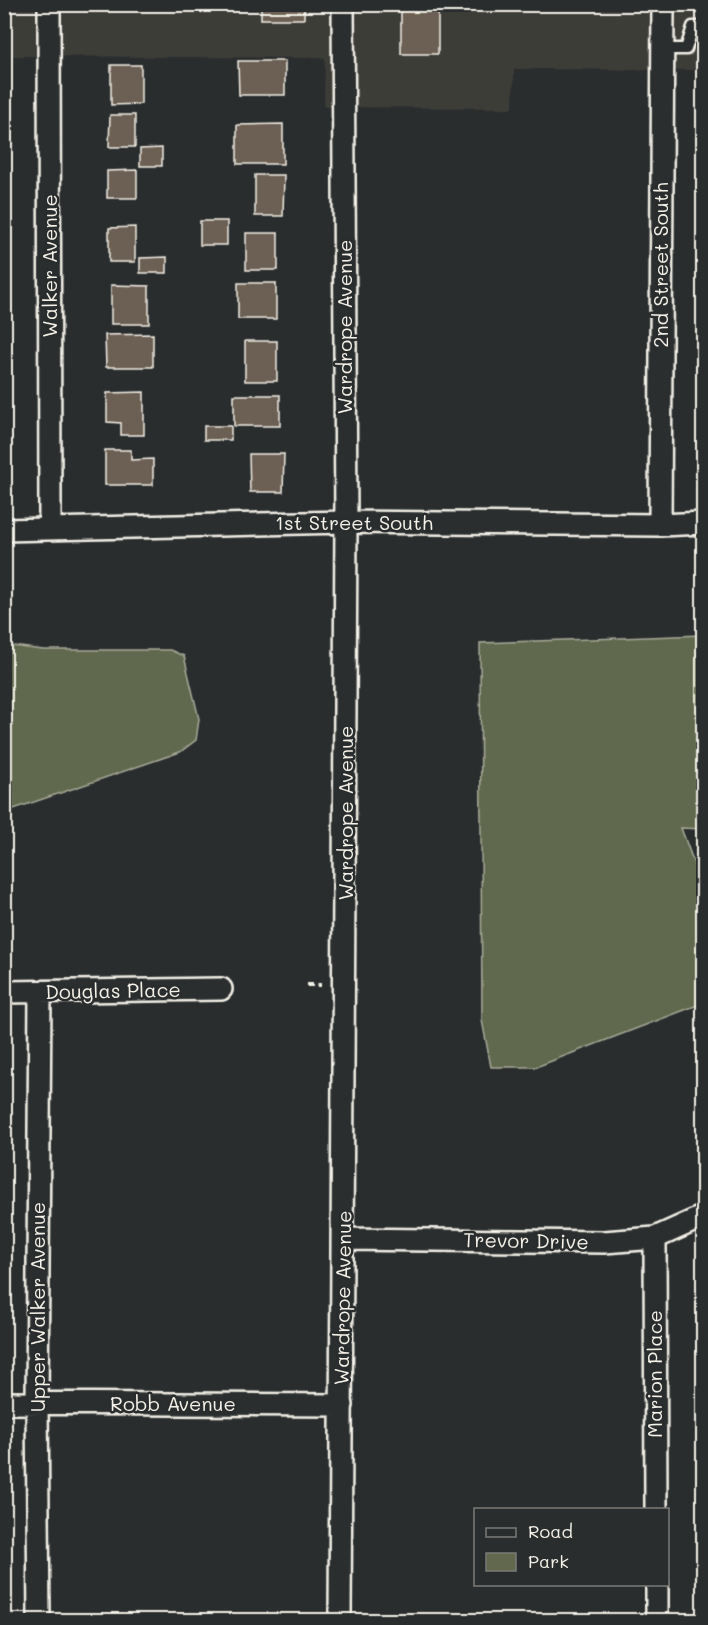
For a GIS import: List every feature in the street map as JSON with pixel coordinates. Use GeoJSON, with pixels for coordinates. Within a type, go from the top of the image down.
{"type":"FeatureCollection","features":[{"type":"Feature","properties":{"kind":"street","name":"Walker Avenue"},"geometry":{"type":"LineString","coordinates":[[49,4],[50,527]]}},
{"type":"Feature","properties":{"kind":"street","name":"Wardrope Avenue"},"geometry":{"type":"LineString","coordinates":[[340,1620],[344,1239],[346,522],[343,4]]}},
{"type":"Feature","properties":{"kind":"street","name":"2nd Street South"},"geometry":{"type":"LineString","coordinates":[[660,525],[663,4]]}},
{"type":"Feature","properties":{"kind":"street","name":"1st Street South"},"geometry":{"type":"LineString","coordinates":[[4,530],[50,527],[346,522],[660,525],[704,523]]}},
{"type":"Feature","properties":{"kind":"street","name":"Douglas Place"},"geometry":{"type":"LineString","coordinates":[[4,992],[220,988]]}},
{"type":"Feature","properties":{"kind":"street","name":"Upper Walker Avenue"},"geometry":{"type":"LineString","coordinates":[[39,1620],[37,1404],[40,993]]}},
{"type":"Feature","properties":{"kind":"street","name":"Trevor Drive"},"geometry":{"type":"LineString","coordinates":[[344,1239],[604,1242],[654,1238],[704,1216]]}},
{"type":"Feature","properties":{"kind":"street","name":"Marion Place"},"geometry":{"type":"LineString","coordinates":[[654,1238],[656,1508]]}},
{"type":"Feature","properties":{"kind":"street","name":"Robb Avenue"},"geometry":{"type":"LineString","coordinates":[[4,1403],[342,1405]]}},
{"type":"Feature","properties":{"kind":"street"},"geometry":{"type":"LineString","coordinates":[[657,1586],[657,1620]]}},
{"type":"Feature","properties":{"kind":"lane"},"geometry":{"type":"LineString","coordinates":[[663,49],[686,49],[693,27],[704,27]]}},
{"type":"Feature","properties":{"kind":"path"},"geometry":{"type":"LineString","coordinates":[[307,985],[325,985]]}},
{"type":"Feature","properties":{"kind":"shaded area"},"geometry":{"type":"Polygon","coordinates":[[[5,5],[703,5],[703,70],[514,69],[513,108],[324,107],[325,58],[5,56],[5,5]]]}},
{"type":"Feature","properties":{"kind":"green space"},"geometry":{"type":"Polygon","coordinates":[[[703,635],[703,829],[681,828],[703,888],[703,1003],[536,1067],[491,1067],[482,1020],[480,643],[703,635]]]}},
{"type":"Feature","properties":{"kind":"green space"},"geometry":{"type":"Polygon","coordinates":[[[5,645],[43,650],[170,650],[184,656],[199,719],[196,740],[180,752],[5,812],[5,645]]]}},
{"type":"Feature","properties":{"kind":"building"},"geometry":{"type":"Polygon","coordinates":[[[211,4],[248,4],[248,8],[211,8],[211,4]]]}},
{"type":"Feature","properties":{"kind":"building"},"geometry":{"type":"Polygon","coordinates":[[[261,4],[304,4],[304,19],[261,19],[261,4]]]}},
{"type":"Feature","properties":{"kind":"building"},"geometry":{"type":"Polygon","coordinates":[[[401,4],[438,4],[438,54],[401,54],[401,4]]]}},
{"type":"Feature","properties":{"kind":"building"},"geometry":{"type":"Polygon","coordinates":[[[238,61],[285,61],[285,95],[239,95],[238,61]]]}},
{"type":"Feature","properties":{"kind":"building"},"geometry":{"type":"Polygon","coordinates":[[[111,65],[141,65],[141,104],[111,105],[111,65]]]}},
{"type":"Feature","properties":{"kind":"building"},"geometry":{"type":"Polygon","coordinates":[[[110,115],[135,115],[135,147],[109,147],[110,115]]]}},
{"type":"Feature","properties":{"kind":"building"},"geometry":{"type":"Polygon","coordinates":[[[283,124],[283,164],[237,164],[237,125],[283,124]]]}},
{"type":"Feature","properties":{"kind":"building"},"geometry":{"type":"Polygon","coordinates":[[[162,148],[162,166],[140,166],[140,149],[162,148]]]}},
{"type":"Feature","properties":{"kind":"building"},"geometry":{"type":"Polygon","coordinates":[[[137,170],[137,198],[107,198],[107,171],[137,170]]]}},
{"type":"Feature","properties":{"kind":"building"},"geometry":{"type":"Polygon","coordinates":[[[255,175],[284,175],[283,216],[255,216],[255,175]]]}},
{"type":"Feature","properties":{"kind":"building"},"geometry":{"type":"Polygon","coordinates":[[[200,221],[227,221],[227,245],[200,245],[200,221]]]}},
{"type":"Feature","properties":{"kind":"building"},"geometry":{"type":"Polygon","coordinates":[[[135,227],[135,262],[109,262],[109,228],[135,227]]]}},
{"type":"Feature","properties":{"kind":"building"},"geometry":{"type":"Polygon","coordinates":[[[246,233],[278,233],[278,270],[246,270],[246,233]]]}},
{"type":"Feature","properties":{"kind":"building"},"geometry":{"type":"Polygon","coordinates":[[[167,257],[167,273],[140,273],[140,258],[167,257]]]}},
{"type":"Feature","properties":{"kind":"building"},"geometry":{"type":"Polygon","coordinates":[[[238,283],[276,283],[276,319],[238,319],[238,283]]]}},
{"type":"Feature","properties":{"kind":"building"},"geometry":{"type":"Polygon","coordinates":[[[111,285],[149,286],[149,324],[111,324],[111,285]]]}},
{"type":"Feature","properties":{"kind":"building"},"geometry":{"type":"Polygon","coordinates":[[[153,334],[153,367],[106,367],[105,335],[153,334]]]}},
{"type":"Feature","properties":{"kind":"building"},"geometry":{"type":"Polygon","coordinates":[[[245,341],[277,341],[277,381],[245,381],[245,341]]]}},
{"type":"Feature","properties":{"kind":"building"},"geometry":{"type":"Polygon","coordinates":[[[144,392],[144,435],[121,435],[121,423],[107,422],[107,393],[144,392]]]}},
{"type":"Feature","properties":{"kind":"building"},"geometry":{"type":"Polygon","coordinates":[[[234,395],[280,395],[280,426],[234,426],[234,395]]]}},
{"type":"Feature","properties":{"kind":"building"},"geometry":{"type":"Polygon","coordinates":[[[204,426],[231,426],[231,440],[204,440],[204,426]]]}},
{"type":"Feature","properties":{"kind":"building"},"geometry":{"type":"Polygon","coordinates":[[[105,450],[131,450],[131,460],[153,459],[153,485],[105,485],[105,450]]]}},
{"type":"Feature","properties":{"kind":"building"},"geometry":{"type":"Polygon","coordinates":[[[249,454],[284,454],[283,492],[250,492],[249,454]]]}}]}
